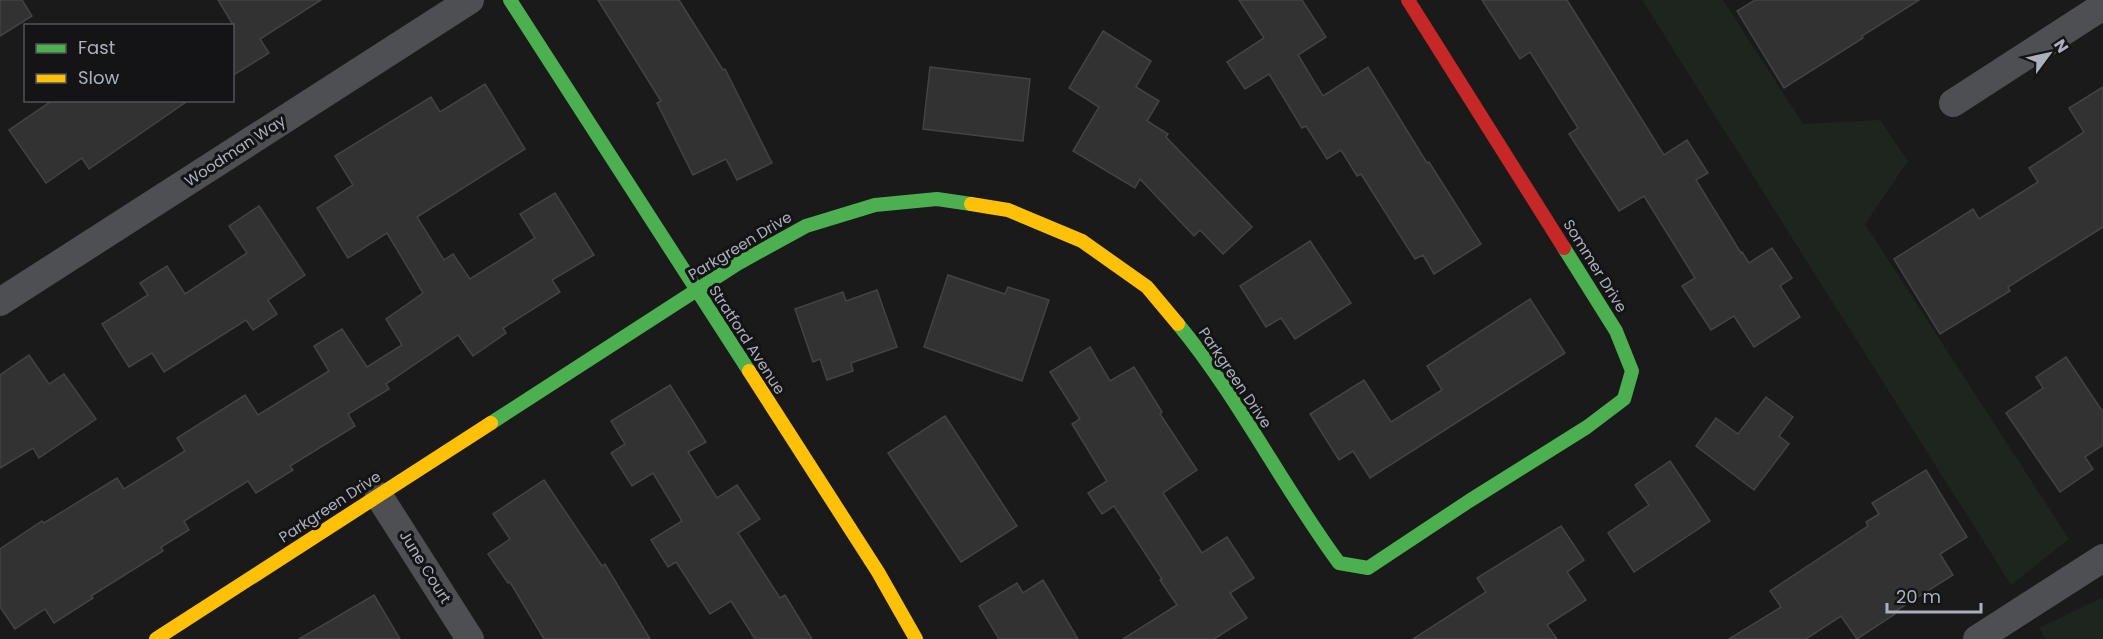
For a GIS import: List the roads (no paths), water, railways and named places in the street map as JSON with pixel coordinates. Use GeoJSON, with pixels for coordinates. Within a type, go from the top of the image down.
{"type":"FeatureCollection","features":[{"type":"Feature","properties":{"kind":"street","name":"Woodman Way"},"geometry":{"type":"LineString","coordinates":[[0,302],[470,0]]}},
{"type":"Feature","properties":{"kind":"street","name":"Stratford Avenue"},"geometry":{"type":"LineString","coordinates":[[510,0],[878,572],[916,639]]}},
{"type":"Feature","properties":{"kind":"street","name":"Sommer Drive"},"geometry":{"type":"LineString","coordinates":[[1408,0],[1616,331],[1632,371],[1624,399],[1587,427],[1468,501]]}},
{"type":"Feature","properties":{"kind":"street"},"geometry":{"type":"LineString","coordinates":[[1953,103],[2103,6]]}},
{"type":"Feature","properties":{"kind":"street","name":"Parkgreen Drive"},"geometry":{"type":"LineString","coordinates":[[156,639],[736,264],[806,226],[875,205],[937,200],[1008,210],[1082,241],[1147,286],[1203,355],[1314,529],[1339,563],[1368,568],[1468,501]]}},
{"type":"Feature","properties":{"kind":"street","name":"June Court"},"geometry":{"type":"LineString","coordinates":[[379,496],[470,639]]}},
{"type":"Feature","properties":{"kind":"street"},"geometry":{"type":"LineString","coordinates":[[1977,639],[2103,558]]}}]}
